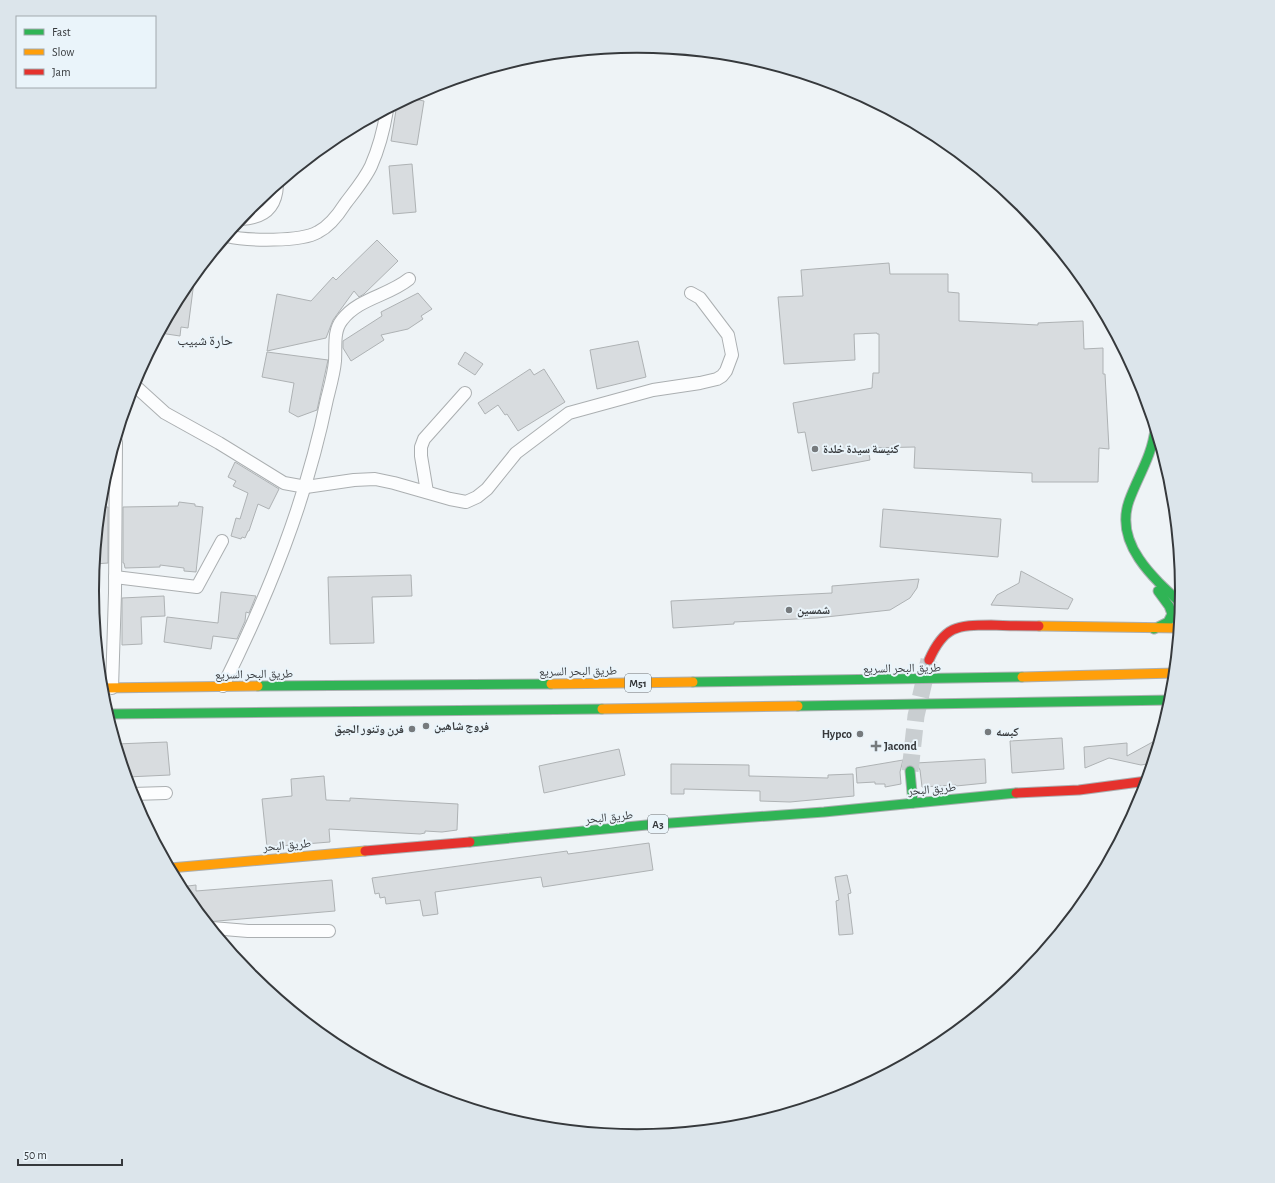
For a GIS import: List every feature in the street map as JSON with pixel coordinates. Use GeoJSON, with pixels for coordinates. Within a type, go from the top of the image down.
{"type":"FeatureCollection","features":[{"type":"Feature","properties":{"kind":"main road"},"geometry":{"type":"LineString","coordinates":[[1154,438],[1145,469],[1126,510],[1128,534],[1133,550],[1144,567],[1176,598]]}},
{"type":"Feature","properties":{"kind":"main road"},"geometry":{"type":"LineString","coordinates":[[1152,576],[1154,586],[1169,606],[1172,614],[1168,622],[1154,629]]}},
{"type":"Feature","properties":{"kind":"main road"},"geometry":{"type":"LineString","coordinates":[[930,660],[937,643],[950,632],[964,625],[1175,628]]}},
{"type":"Feature","properties":{"kind":"main road","name":"طريق البحر السريع"},"geometry":{"type":"LineString","coordinates":[[108,688],[914,680],[1169,673]]}},
{"type":"Feature","properties":{"kind":"main road","name":"M51"},"geometry":{"type":"LineString","coordinates":[[113,714],[484,711],[1165,700]]}},
{"type":"Feature","properties":{"kind":"main road"},"geometry":{"type":"LineString","coordinates":[[910,771],[913,803]]}},
{"type":"Feature","properties":{"kind":"main road","name":"طريق البحر"},"geometry":{"type":"LineString","coordinates":[[175,868],[1002,794],[1079,790],[1141,782]]}},
{"type":"Feature","properties":{"kind":"street"},"geometry":{"type":"LineString","coordinates":[[233,237],[269,240],[311,236],[325,228],[335,219],[370,167],[376,154],[386,116]]}},
{"type":"Feature","properties":{"kind":"street"},"geometry":{"type":"LineString","coordinates":[[251,217],[256,217],[269,208],[277,196],[277,192]]}},
{"type":"Feature","properties":{"kind":"street"},"geometry":{"type":"LineString","coordinates":[[223,686],[271,583],[306,487],[314,459],[335,361],[337,327],[351,310],[368,300],[400,286],[409,279]]}},
{"type":"Feature","properties":{"kind":"street"},"geometry":{"type":"LineString","coordinates":[[139,389],[165,413],[185,426],[219,443],[284,483],[306,487],[354,480],[375,479],[466,502],[487,489],[516,453],[569,413],[653,390],[700,383],[717,379],[722,376],[726,371],[732,355],[728,335],[700,298],[691,293]]}},
{"type":"Feature","properties":{"kind":"street"},"geometry":{"type":"LineString","coordinates":[[427,492],[421,447],[424,439],[465,392]]}},
{"type":"Feature","properties":{"kind":"street"},"geometry":{"type":"LineString","coordinates":[[107,685],[115,577],[116,457]]}},
{"type":"Feature","properties":{"kind":"street"},"geometry":{"type":"LineString","coordinates":[[115,577],[197,586],[222,541]]}},
{"type":"Feature","properties":{"kind":"street"},"geometry":{"type":"LineString","coordinates":[[138,794],[166,793]]}},
{"type":"Feature","properties":{"kind":"street"},"geometry":{"type":"LineString","coordinates":[[218,928],[248,931],[329,931]]}},
{"type":"Feature","properties":{"kind":"building"},"geometry":{"type":"Polygon","coordinates":[[[418,100],[424,101],[417,145],[391,141],[396,111],[418,100]]]}},
{"type":"Feature","properties":{"kind":"building"},"geometry":{"type":"Polygon","coordinates":[[[412,164],[416,212],[393,214],[389,166],[412,164]]]}},
{"type":"Feature","properties":{"kind":"building"},"geometry":{"type":"Polygon","coordinates":[[[377,240],[398,261],[364,294],[359,297],[354,291],[333,320],[326,338],[267,351],[277,294],[311,301],[333,277],[336,280],[377,240]]]}},
{"type":"Feature","properties":{"kind":"building"},"geometry":{"type":"Polygon","coordinates":[[[889,263],[890,274],[948,274],[948,292],[959,293],[959,321],[1038,325],[1038,323],[1083,321],[1084,349],[1103,348],[1103,374],[1105,374],[1109,449],[1099,448],[1098,482],[1032,482],[1032,473],[914,468],[915,447],[868,448],[870,460],[812,471],[805,432],[798,433],[793,403],[872,388],[873,373],[879,373],[879,334],[854,334],[855,360],[784,364],[778,297],[803,296],[801,270],[889,263]]]}},
{"type":"Feature","properties":{"kind":"building"},"geometry":{"type":"Polygon","coordinates":[[[193,287],[188,328],[181,327],[180,336],[165,334],[193,287]]]}},
{"type":"Feature","properties":{"kind":"building"},"geometry":{"type":"Polygon","coordinates":[[[418,293],[432,309],[421,316],[423,319],[408,329],[381,335],[384,340],[351,361],[343,348],[343,341],[382,316],[381,312],[418,293]]]}},
{"type":"Feature","properties":{"kind":"building"},"geometry":{"type":"Polygon","coordinates":[[[638,341],[646,377],[597,389],[590,350],[638,341]]]}},
{"type":"Feature","properties":{"kind":"building"},"geometry":{"type":"Polygon","coordinates":[[[267,352],[328,360],[317,410],[298,417],[289,412],[294,383],[262,377],[267,352]]]}},
{"type":"Feature","properties":{"kind":"building"},"geometry":{"type":"Polygon","coordinates":[[[465,352],[483,364],[475,375],[458,364],[465,352]]]}},
{"type":"Feature","properties":{"kind":"building"},"geometry":{"type":"Polygon","coordinates":[[[530,369],[534,375],[544,369],[565,402],[518,431],[507,414],[505,415],[498,405],[485,414],[478,403],[530,369]]]}},
{"type":"Feature","properties":{"kind":"building"},"geometry":{"type":"Polygon","coordinates":[[[235,462],[279,489],[269,509],[258,504],[249,531],[245,538],[242,537],[241,539],[231,536],[236,518],[240,519],[248,493],[233,486],[236,481],[228,477],[235,462]]]}},
{"type":"Feature","properties":{"kind":"building"},"geometry":{"type":"Polygon","coordinates":[[[179,502],[195,504],[195,506],[203,507],[196,572],[184,571],[184,568],[160,565],[160,567],[125,568],[123,563],[123,507],[178,506],[179,502]]]}},
{"type":"Feature","properties":{"kind":"building"},"geometry":{"type":"Polygon","coordinates":[[[106,507],[108,507],[108,563],[100,564],[106,507]]]}},
{"type":"Feature","properties":{"kind":"building"},"geometry":{"type":"Polygon","coordinates":[[[883,509],[1001,519],[998,557],[880,547],[883,509]]]}},
{"type":"Feature","properties":{"kind":"building"},"geometry":{"type":"Polygon","coordinates":[[[1021,571],[1073,599],[1068,609],[991,605],[997,595],[1019,583],[1021,571]]]}},
{"type":"Feature","properties":{"kind":"building"},"geometry":{"type":"Polygon","coordinates":[[[411,575],[412,596],[372,597],[374,643],[330,644],[328,577],[411,575]]]}},
{"type":"Feature","properties":{"kind":"building"},"geometry":{"type":"Polygon","coordinates":[[[919,579],[917,588],[910,598],[890,610],[817,618],[734,622],[734,624],[673,628],[671,601],[832,593],[832,586],[919,579]]]}},
{"type":"Feature","properties":{"kind":"building"},"geometry":{"type":"Polygon","coordinates":[[[221,592],[256,596],[249,613],[246,612],[245,621],[237,639],[213,636],[211,649],[164,642],[167,617],[218,623],[221,592]]]}},
{"type":"Feature","properties":{"kind":"building"},"geometry":{"type":"Polygon","coordinates":[[[164,596],[165,616],[141,617],[142,644],[122,645],[122,598],[164,596]]]}},
{"type":"Feature","properties":{"kind":"building"},"geometry":{"type":"Polygon","coordinates":[[[1062,738],[1064,769],[1012,773],[1010,741],[1062,738]]]}},
{"type":"Feature","properties":{"kind":"building"},"geometry":{"type":"Polygon","coordinates":[[[1155,741],[1147,764],[1141,765],[1109,758],[1085,768],[1084,747],[1127,743],[1127,756],[1155,741]]]}},
{"type":"Feature","properties":{"kind":"building"},"geometry":{"type":"Polygon","coordinates":[[[167,742],[170,775],[132,777],[121,744],[167,742]]]}},
{"type":"Feature","properties":{"kind":"building"},"geometry":{"type":"Polygon","coordinates":[[[619,749],[625,775],[544,793],[539,766],[619,749]]]}},
{"type":"Feature","properties":{"kind":"building"},"geometry":{"type":"Polygon","coordinates":[[[985,759],[986,783],[956,786],[922,787],[920,770],[916,763],[985,759]]]}},
{"type":"Feature","properties":{"kind":"building"},"geometry":{"type":"Polygon","coordinates":[[[903,760],[900,772],[901,784],[885,787],[885,784],[875,784],[875,782],[857,783],[856,768],[903,760]]]}},
{"type":"Feature","properties":{"kind":"building"},"geometry":{"type":"Polygon","coordinates":[[[671,764],[749,765],[749,776],[828,778],[828,775],[853,774],[854,796],[790,802],[760,801],[760,791],[684,789],[684,794],[671,794],[671,764]]]}},
{"type":"Feature","properties":{"kind":"building"},"geometry":{"type":"Polygon","coordinates":[[[324,776],[326,800],[350,801],[350,798],[458,804],[457,830],[442,832],[425,831],[425,833],[420,834],[329,829],[330,842],[267,847],[262,799],[292,796],[291,779],[324,776]]]}},
{"type":"Feature","properties":{"kind":"building"},"geometry":{"type":"Polygon","coordinates":[[[649,843],[653,870],[543,887],[541,877],[435,892],[438,914],[423,916],[420,900],[386,904],[385,897],[380,898],[379,893],[375,894],[372,878],[567,851],[568,854],[649,843]]]}},
{"type":"Feature","properties":{"kind":"building"},"geometry":{"type":"Polygon","coordinates":[[[847,875],[851,893],[848,894],[853,934],[839,935],[836,901],[839,900],[835,877],[847,875]]]}},
{"type":"Feature","properties":{"kind":"building"},"geometry":{"type":"Polygon","coordinates":[[[332,880],[335,911],[212,921],[187,886],[196,885],[196,891],[332,880]]]}},
{"type":"Feature","properties":{"kind":"tunnel"},"geometry":{"type":"LineString","coordinates":[[910,771],[916,716],[929,660]]}},
{"type":"Feature","properties":{"kind":"traffic: fast"},"geometry":{"type":"LineString","coordinates":[[1153,437],[1148,457],[1129,501],[1126,517],[1127,532],[1139,559],[1149,572],[1176,598]]}},
{"type":"Feature","properties":{"kind":"traffic: fast"},"geometry":{"type":"LineString","coordinates":[[1154,629],[1168,622],[1172,614],[1169,606],[1158,591]]}},
{"type":"Feature","properties":{"kind":"traffic: fast"},"geometry":{"type":"LineString","coordinates":[[693,682],[1022,677]]}},
{"type":"Feature","properties":{"kind":"traffic: fast"},"geometry":{"type":"LineString","coordinates":[[258,686],[551,684]]}},
{"type":"Feature","properties":{"kind":"traffic: fast"},"geometry":{"type":"LineString","coordinates":[[798,706],[1165,700]]}},
{"type":"Feature","properties":{"kind":"traffic: fast"},"geometry":{"type":"LineString","coordinates":[[113,714],[602,709]]}},
{"type":"Feature","properties":{"kind":"traffic: fast"},"geometry":{"type":"LineString","coordinates":[[910,771],[913,803]]}},
{"type":"Feature","properties":{"kind":"traffic: fast"},"geometry":{"type":"LineString","coordinates":[[470,842],[657,824],[824,812],[1016,793]]}},
{"type":"Feature","properties":{"kind":"traffic: slow"},"geometry":{"type":"LineString","coordinates":[[1039,626],[1175,628]]}},
{"type":"Feature","properties":{"kind":"traffic: slow"},"geometry":{"type":"LineString","coordinates":[[1022,677],[1169,673]]}},
{"type":"Feature","properties":{"kind":"traffic: slow"},"geometry":{"type":"LineString","coordinates":[[551,684],[693,682]]}},
{"type":"Feature","properties":{"kind":"traffic: slow"},"geometry":{"type":"LineString","coordinates":[[108,688],[258,686]]}},
{"type":"Feature","properties":{"kind":"traffic: slow"},"geometry":{"type":"LineString","coordinates":[[602,709],[798,706]]}},
{"type":"Feature","properties":{"kind":"traffic: slow"},"geometry":{"type":"LineString","coordinates":[[175,868],[365,851]]}},
{"type":"Feature","properties":{"kind":"traffic: jam"},"geometry":{"type":"LineString","coordinates":[[929,660],[940,640],[946,634],[960,627],[979,625],[1039,626]]}},
{"type":"Feature","properties":{"kind":"traffic: jam"},"geometry":{"type":"LineString","coordinates":[[1016,793],[1079,790],[1141,782]]}},
{"type":"Feature","properties":{"kind":"traffic: jam"},"geometry":{"type":"LineString","coordinates":[[365,851],[470,842]]}},
{"type":"Feature","properties":{"kind":"place","name":"كنيسة سيدة خلدة"},"geometry":{"type":"Point","coordinates":[815,449]}},
{"type":"Feature","properties":{"kind":"place","name":"شمسين"},"geometry":{"type":"Point","coordinates":[789,610]}},
{"type":"Feature","properties":{"kind":"place","name":"فروج شاهين"},"geometry":{"type":"Point","coordinates":[426,726]}},
{"type":"Feature","properties":{"kind":"place","name":"فرن وتنور الجبق"},"geometry":{"type":"Point","coordinates":[412,729]}},
{"type":"Feature","properties":{"kind":"place","name":"كبسه"},"geometry":{"type":"Point","coordinates":[988,732]}},
{"type":"Feature","properties":{"kind":"place","name":"Hypco"},"geometry":{"type":"Point","coordinates":[860,734]}},
{"type":"Feature","properties":{"kind":"place","name":"Jacond"},"geometry":{"type":"Point","coordinates":[876,746]}},
{"type":"Feature","properties":{"kind":"district","name":"حارة شبيب"},"geometry":{"type":"Point","coordinates":[205,340]}}]}
